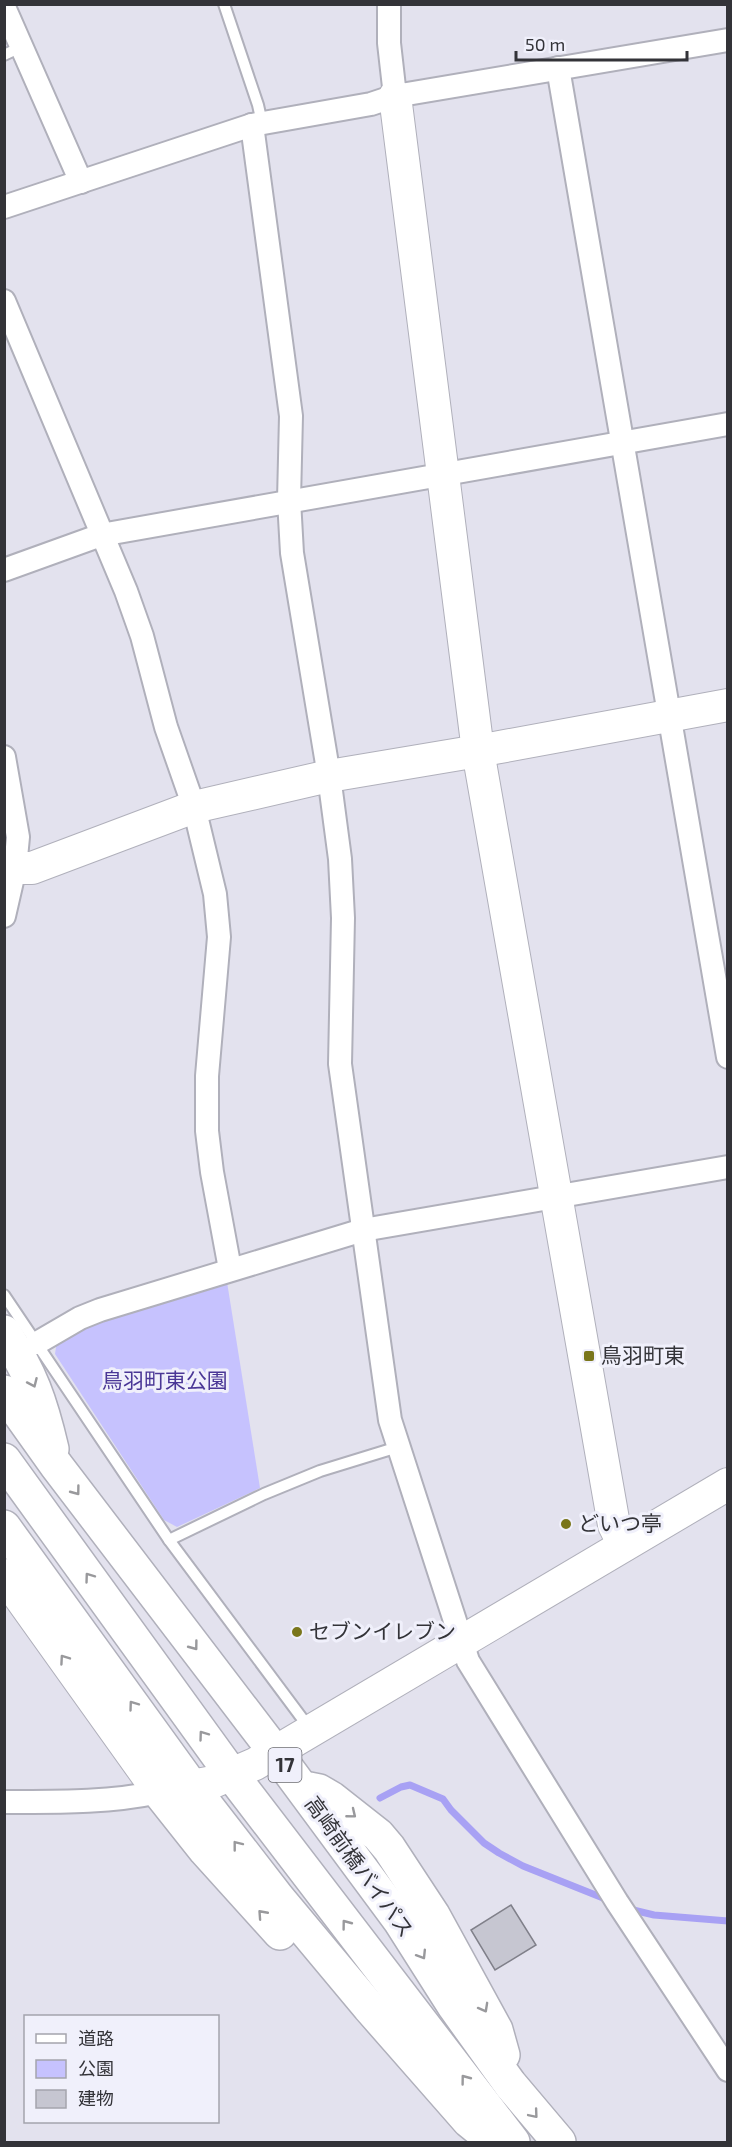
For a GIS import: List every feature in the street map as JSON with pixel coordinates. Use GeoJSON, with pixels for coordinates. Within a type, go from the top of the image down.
{"type":"FeatureCollection","features":[{"type":"Feature","properties":{"kind":"highway"},"geometry":{"type":"LineString","coordinates":[[4,1332],[40,1398],[56,1465]]}},
{"type":"Feature","properties":{"kind":"highway","name":"高崎前橋バイパス"},"geometry":{"type":"LineString","coordinates":[[4,1392],[56,1465],[275,1752],[400,1921],[454,2006],[510,2084],[559,2142]]}},
{"type":"Feature","properties":{"kind":"highway","name":"高崎前橋バイパス"},"geometry":{"type":"LineString","coordinates":[[4,1460],[232,1775],[513,2142]]}},
{"type":"Feature","properties":{"kind":"highway"},"geometry":{"type":"LineString","coordinates":[[4,1527],[192,1787],[278,1898],[469,2121],[496,2142]]}},
{"type":"Feature","properties":{"kind":"highway"},"geometry":{"type":"LineString","coordinates":[[159,1792],[205,1850],[472,2142]]}},
{"type":"Feature","properties":{"kind":"street"},"geometry":{"type":"LineString","coordinates":[[389,4],[389,43],[395,96],[478,751],[614,1524],[624,1545]]}},
{"type":"Feature","properties":{"kind":"street"},"geometry":{"type":"LineString","coordinates":[[4,7],[13,51],[81,182]]}},
{"type":"Feature","properties":{"kind":"street"},"geometry":{"type":"LineString","coordinates":[[4,207],[257,124],[371,104],[395,96],[728,40]]}},
{"type":"Feature","properties":{"kind":"street"},"geometry":{"type":"LineString","coordinates":[[558,68],[728,1057]]}},
{"type":"Feature","properties":{"kind":"street"},"geometry":{"type":"LineString","coordinates":[[257,124],[291,416],[289,500],[292,553],[329,776],[343,892],[340,1064],[390,1420],[468,1661],[571,1828],[728,2070]]}},
{"type":"Feature","properties":{"kind":"street"},"geometry":{"type":"LineString","coordinates":[[4,301],[126,591],[142,636],[165,727],[194,807],[215,894],[218,917],[218,959],[207,1076],[207,1131],[212,1172],[230,1269]]}},
{"type":"Feature","properties":{"kind":"street"},"geometry":{"type":"LineString","coordinates":[[4,570],[101,535],[728,424]]}},
{"type":"Feature","properties":{"kind":"street"},"geometry":{"type":"LineString","coordinates":[[15,868],[32,868],[194,807],[329,776],[728,705]]}},
{"type":"Feature","properties":{"kind":"street"},"geometry":{"type":"LineString","coordinates":[[4,757],[18,837],[15,868],[4,916]]}},
{"type":"Feature","properties":{"kind":"street"},"geometry":{"type":"LineString","coordinates":[[37,1343],[100,1310],[363,1230],[728,1167]]}},
{"type":"Feature","properties":{"kind":"street"},"geometry":{"type":"LineString","coordinates":[[4,1802],[90,1802],[125,1799],[192,1787],[232,1775],[275,1752],[728,1484]]}},
{"type":"Feature","properties":{"kind":"street"},"geometry":{"type":"LineString","coordinates":[[4,1575],[159,1792]]}},
{"type":"Feature","properties":{"kind":"lane"},"geometry":{"type":"LineString","coordinates":[[224,4],[258,105],[257,124]]}},
{"type":"Feature","properties":{"kind":"lane"},"geometry":{"type":"LineString","coordinates":[[4,1295],[169,1540],[310,1730]]}},
{"type":"Feature","properties":{"kind":"lane"},"geometry":{"type":"LineString","coordinates":[[169,1540],[264,1494],[320,1471],[398,1447]]}},
{"type":"Feature","properties":{"kind":"green space","name":"鳥羽町東公園"},"geometry":{"type":"Polygon","coordinates":[[[227,1282],[260,1488],[177,1527],[164,1520],[55,1354],[57,1341],[87,1325],[227,1282]]]}},
{"type":"Feature","properties":{"kind":"building"},"geometry":{"type":"Polygon","coordinates":[[[511,1905],[536,1945],[495,1970],[471,1930],[511,1905]]]}},
{"type":"Feature","properties":{"kind":"waterway"},"geometry":{"type":"LineString","coordinates":[[380,1798],[410,1785],[443,1799],[484,1843],[499,1853],[523,1866],[608,1900]]}},
{"type":"Feature","properties":{"kind":"waterway"},"geometry":{"type":"LineString","coordinates":[[629,1909],[654,1915],[728,1921]]}},
{"type":"Feature","properties":{"kind":"place","name":"鳥羽町東"},"geometry":{"type":"Point","coordinates":[589,1356]}},
{"type":"Feature","properties":{"kind":"place","name":"どいつ亭"},"geometry":{"type":"Point","coordinates":[566,1524]}},
{"type":"Feature","properties":{"kind":"place","name":"セブンイレブン"},"geometry":{"type":"Point","coordinates":[297,1632]}}]}
